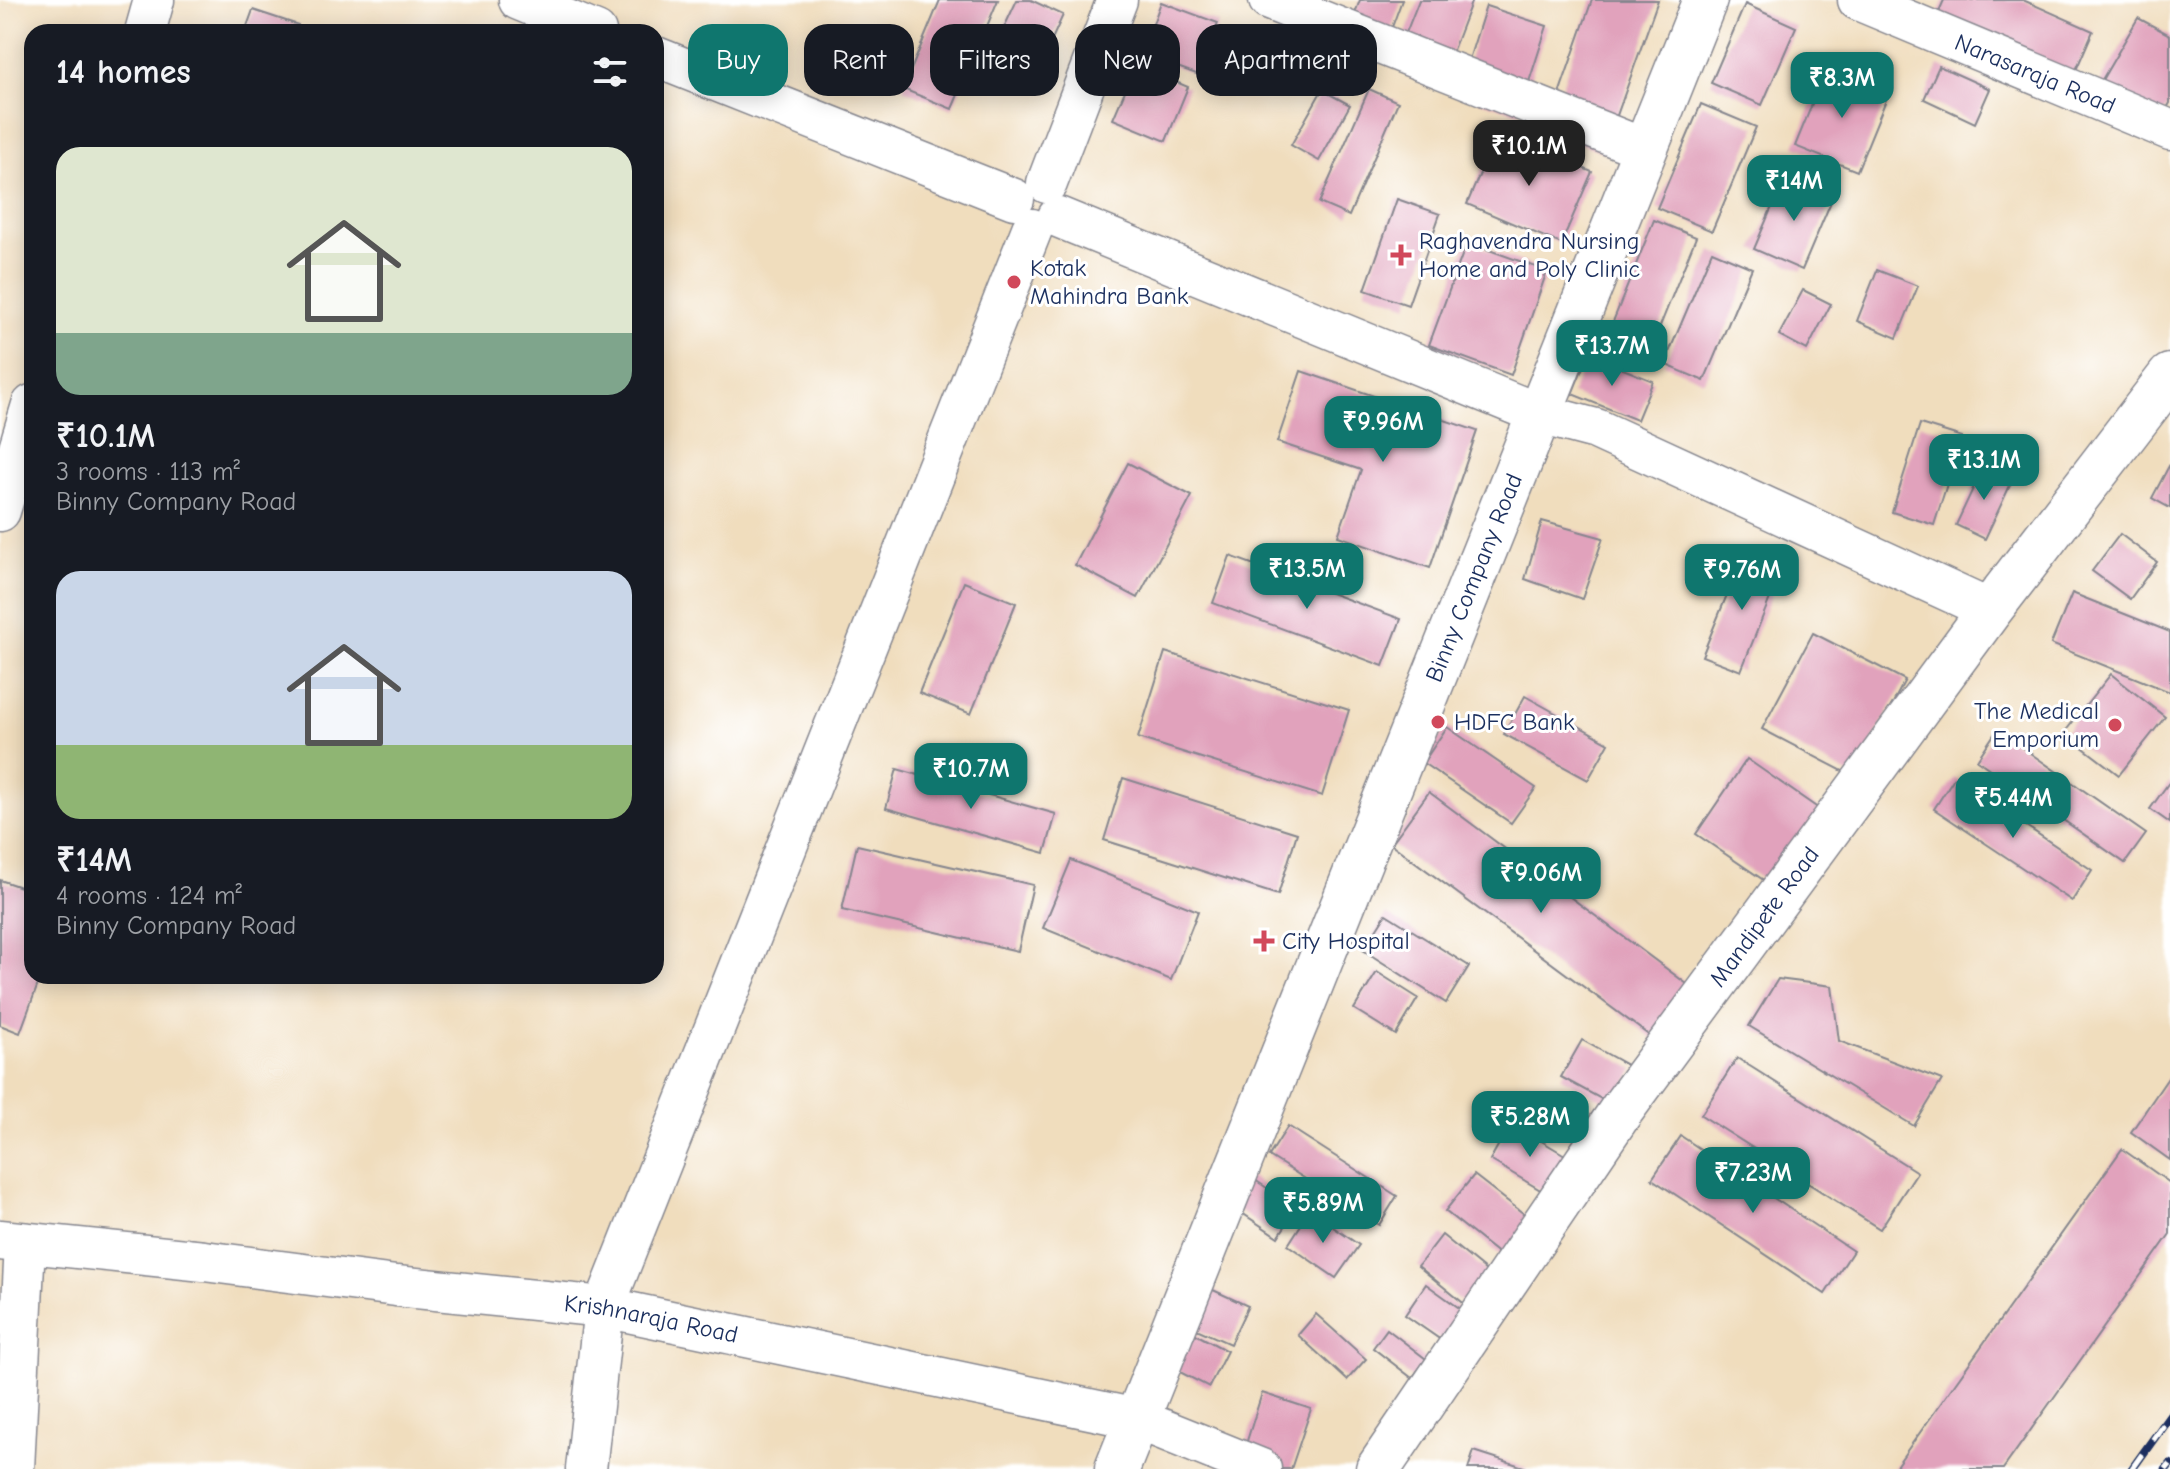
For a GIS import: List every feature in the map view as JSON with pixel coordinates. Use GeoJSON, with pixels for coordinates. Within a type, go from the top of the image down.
{"type":"FeatureCollection","features":[{"type":"Feature","properties":{"kind":"main road","name":"Binny Company Road"},"geometry":{"type":"LineString","coordinates":[[1117,1469],[1705,0]]}},
{"type":"Feature","properties":{"kind":"main road","name":"Mandipete Road"},"geometry":{"type":"LineString","coordinates":[[1378,1469],[1623,1108],[1990,610],[2170,376]]}},
{"type":"Feature","properties":{"kind":"street"},"geometry":{"type":"LineString","coordinates":[[147,24],[154,0]]}},
{"type":"Feature","properties":{"kind":"street"},"geometry":{"type":"LineString","coordinates":[[519,0],[577,24]]}},
{"type":"Feature","properties":{"kind":"street"},"geometry":{"type":"LineString","coordinates":[[586,1469],[604,1307],[1117,0]]}},
{"type":"Feature","properties":{"kind":"street"},"geometry":{"type":"LineString","coordinates":[[1269,0],[1645,149]]}},
{"type":"Feature","properties":{"kind":"street","name":"Narasaraja Road"},"geometry":{"type":"LineString","coordinates":[[1858,0],[2170,130]]}},
{"type":"Feature","properties":{"kind":"street"},"geometry":{"type":"LineString","coordinates":[[664,60],[1038,207],[1539,414],[1596,429],[1990,610]]}},
{"type":"Feature","properties":{"kind":"street"},"geometry":{"type":"LineString","coordinates":[[0,511],[24,432]]}},
{"type":"Feature","properties":{"kind":"street"},"geometry":{"type":"LineString","coordinates":[[13,1241],[14,1469]]}},
{"type":"Feature","properties":{"kind":"street","name":"Krishnaraja Road"},"geometry":{"type":"LineString","coordinates":[[13,1241],[604,1307],[1137,1419],[1261,1469]]}},
{"type":"Feature","properties":{"kind":"building"},"geometry":{"type":"Polygon","coordinates":[[[940,0],[998,0],[988,24],[930,24],[940,0]]]}},
{"type":"Feature","properties":{"kind":"building"},"geometry":{"type":"Polygon","coordinates":[[[1017,0],[1031,0],[1063,15],[1059,24],[1006,24],[1017,0]]]}},
{"type":"Feature","properties":{"kind":"building"},"geometry":{"type":"Polygon","coordinates":[[[1360,0],[1402,0],[1382,54],[1377,52],[1377,24],[1351,24],[1360,0]]]}},
{"type":"Feature","properties":{"kind":"building"},"geometry":{"type":"Polygon","coordinates":[[[1419,0],[1472,0],[1440,84],[1393,66],[1419,0]]]}},
{"type":"Feature","properties":{"kind":"building"},"geometry":{"type":"Polygon","coordinates":[[[1592,0],[1658,0],[1604,152],[1546,131],[1592,0]]]}},
{"type":"Feature","properties":{"kind":"building"},"geometry":{"type":"Polygon","coordinates":[[[1944,0],[2023,0],[2093,31],[2073,77],[1937,16],[1944,0]]]}},
{"type":"Feature","properties":{"kind":"building"},"geometry":{"type":"Polygon","coordinates":[[[1161,2],[1218,23],[1196,24],[1196,74],[1180,68],[1180,24],[1153,24],[1161,2]]]}},
{"type":"Feature","properties":{"kind":"building"},"geometry":{"type":"Polygon","coordinates":[[[1745,4],[1796,27],[1762,105],[1711,83],[1745,4]]]}},
{"type":"Feature","properties":{"kind":"building"},"geometry":{"type":"Polygon","coordinates":[[[1486,6],[1547,26],[1519,113],[1458,94],[1486,6]]]}},
{"type":"Feature","properties":{"kind":"building"},"geometry":{"type":"Polygon","coordinates":[[[253,10],[295,24],[248,24],[253,10]]]}},
{"type":"Feature","properties":{"kind":"building"},"geometry":{"type":"Polygon","coordinates":[[[2138,18],[2170,35],[2170,103],[2160,120],[2099,85],[2138,18]]]}},
{"type":"Feature","properties":{"kind":"building"},"geometry":{"type":"Polygon","coordinates":[[[930,24],[930,96],[957,96],[952,109],[914,93],[914,63],[930,24]]]}},
{"type":"Feature","properties":{"kind":"building"},"geometry":{"type":"Polygon","coordinates":[[[1939,66],[1990,89],[1975,123],[1924,99],[1939,66]]]}},
{"type":"Feature","properties":{"kind":"building"},"geometry":{"type":"Polygon","coordinates":[[[1826,70],[1888,95],[1857,171],[1795,146],[1826,70]]]}},
{"type":"Feature","properties":{"kind":"building"},"geometry":{"type":"Polygon","coordinates":[[[1180,84],[1188,87],[1166,141],[1113,119],[1123,96],[1180,96],[1180,84]]]}},
{"type":"Feature","properties":{"kind":"building"},"geometry":{"type":"Polygon","coordinates":[[[1377,93],[1398,102],[1349,216],[1319,203],[1366,96],[1377,96],[1377,93]]]}},
{"type":"Feature","properties":{"kind":"building"},"geometry":{"type":"Polygon","coordinates":[[[1319,96],[1333,96],[1350,105],[1319,161],[1291,145],[1319,96]]]}},
{"type":"Feature","properties":{"kind":"building"},"geometry":{"type":"Polygon","coordinates":[[[1701,104],[1756,127],[1712,231],[1657,208],[1701,104]]]}},
{"type":"Feature","properties":{"kind":"building"},"geometry":{"type":"Polygon","coordinates":[[[1498,131],[1592,172],[1561,244],[1467,204],[1498,131]]]}},
{"type":"Feature","properties":{"kind":"building"},"geometry":{"type":"Polygon","coordinates":[[[1785,176],[1833,197],[1802,270],[1754,249],[1785,176]]]}},
{"type":"Feature","properties":{"kind":"building"},"geometry":{"type":"Polygon","coordinates":[[[1397,199],[1440,214],[1408,305],[1365,290],[1397,199]]]}},
{"type":"Feature","properties":{"kind":"building"},"geometry":{"type":"Polygon","coordinates":[[[1654,220],[1696,237],[1646,361],[1604,344],[1654,220]]]}},
{"type":"Feature","properties":{"kind":"building"},"geometry":{"type":"Polygon","coordinates":[[[1467,242],[1547,271],[1511,375],[1429,345],[1467,242]]]}},
{"type":"Feature","properties":{"kind":"building"},"geometry":{"type":"Polygon","coordinates":[[[1712,251],[1752,268],[1704,381],[1664,364],[1712,251]]]}},
{"type":"Feature","properties":{"kind":"building"},"geometry":{"type":"Polygon","coordinates":[[[1877,270],[1918,286],[1897,338],[1857,321],[1877,270]]]}},
{"type":"Feature","properties":{"kind":"building"},"geometry":{"type":"Polygon","coordinates":[[[1803,290],[1831,304],[1807,350],[1779,335],[1803,290]]]}},
{"type":"Feature","properties":{"kind":"building"},"geometry":{"type":"Polygon","coordinates":[[[1588,355],[1653,381],[1637,420],[1572,394],[1588,355]]]}},
{"type":"Feature","properties":{"kind":"building"},"geometry":{"type":"Polygon","coordinates":[[[1301,371],[1477,431],[1430,568],[1338,536],[1361,470],[1277,442],[1301,371]]]}},
{"type":"Feature","properties":{"kind":"building"},"geometry":{"type":"Polygon","coordinates":[[[1920,424],[1962,437],[1934,525],[1892,512],[1920,424]]]}},
{"type":"Feature","properties":{"kind":"building"},"geometry":{"type":"Polygon","coordinates":[[[1128,463],[1192,496],[1138,598],[1075,565],[1128,463]]]}},
{"type":"Feature","properties":{"kind":"building"},"geometry":{"type":"Polygon","coordinates":[[[2170,464],[2170,508],[2152,498],[2170,464]]]}},
{"type":"Feature","properties":{"kind":"building"},"geometry":{"type":"Polygon","coordinates":[[[1984,465],[2013,479],[1985,539],[1956,525],[1984,465]]]}},
{"type":"Feature","properties":{"kind":"building"},"geometry":{"type":"Polygon","coordinates":[[[1542,521],[1603,538],[1582,599],[1525,579],[1542,521]]]}},
{"type":"Feature","properties":{"kind":"building"},"geometry":{"type":"Polygon","coordinates":[[[2120,534],[2157,562],[2130,599],[2092,571],[2120,534]]]}},
{"type":"Feature","properties":{"kind":"building"},"geometry":{"type":"Polygon","coordinates":[[[1744,553],[1782,568],[1741,671],[1702,656],[1744,553]]]}},
{"type":"Feature","properties":{"kind":"building"},"geometry":{"type":"Polygon","coordinates":[[[1230,556],[1401,619],[1383,666],[1213,603],[1230,556]]]}},
{"type":"Feature","properties":{"kind":"building"},"geometry":{"type":"Polygon","coordinates":[[[964,582],[1016,603],[971,714],[919,693],[964,582]]]}},
{"type":"Feature","properties":{"kind":"building"},"geometry":{"type":"Polygon","coordinates":[[[2072,593],[2170,632],[2170,692],[2051,644],[2072,593]]]}},
{"type":"Feature","properties":{"kind":"building"},"geometry":{"type":"Polygon","coordinates":[[[1813,633],[1905,680],[1854,777],[1762,729],[1813,633]]]}},
{"type":"Feature","properties":{"kind":"building"},"geometry":{"type":"Polygon","coordinates":[[[1165,652],[1349,710],[1322,796],[1138,738],[1165,652]]]}},
{"type":"Feature","properties":{"kind":"building","name":"The Medical Emporium"},"geometry":{"type":"Polygon","coordinates":[[[2111,674],[2165,717],[2119,775],[2064,733],[2111,674]]]}},
{"type":"Feature","properties":{"kind":"building"},"geometry":{"type":"Polygon","coordinates":[[[1525,696],[1609,743],[1588,780],[1504,734],[1525,696]]]}},
{"type":"Feature","properties":{"kind":"building"},"geometry":{"type":"Polygon","coordinates":[[[1447,727],[1536,788],[1511,823],[1423,763],[1447,727]]]}},
{"type":"Feature","properties":{"kind":"building"},"geometry":{"type":"Polygon","coordinates":[[[1997,730],[2146,834],[2125,863],[1977,760],[1997,730]]]}},
{"type":"Feature","properties":{"kind":"building"},"geometry":{"type":"Polygon","coordinates":[[[1747,759],[1822,811],[1771,885],[1696,834],[1747,759]]]}},
{"type":"Feature","properties":{"kind":"building"},"geometry":{"type":"Polygon","coordinates":[[[897,769],[1056,814],[1045,853],[886,808],[897,769]]]}},
{"type":"Feature","properties":{"kind":"building"},"geometry":{"type":"Polygon","coordinates":[[[1123,778],[1297,833],[1278,895],[1104,840],[1123,778]]]}},
{"type":"Feature","properties":{"kind":"building"},"geometry":{"type":"Polygon","coordinates":[[[1954,778],[2092,870],[2072,901],[1934,809],[1954,778]]]}},
{"type":"Feature","properties":{"kind":"building"},"geometry":{"type":"Polygon","coordinates":[[[2170,781],[2170,823],[2150,809],[2170,781]]]}},
{"type":"Feature","properties":{"kind":"building"},"geometry":{"type":"Polygon","coordinates":[[[1429,792],[1691,987],[1654,1039],[1391,844],[1429,792]]]}},
{"type":"Feature","properties":{"kind":"building"},"geometry":{"type":"Polygon","coordinates":[[[857,845],[1033,885],[1018,951],[842,910],[857,845]]]}},
{"type":"Feature","properties":{"kind":"building"},"geometry":{"type":"Polygon","coordinates":[[[1071,860],[1198,911],[1171,980],[1043,928],[1071,860]]]}},
{"type":"Feature","properties":{"kind":"building"},"geometry":{"type":"Polygon","coordinates":[[[0,880],[24,888],[24,984],[38,984],[20,1033],[0,1025],[0,880]]]}},
{"type":"Feature","properties":{"kind":"building"},"geometry":{"type":"Polygon","coordinates":[[[1386,914],[1469,966],[1446,1003],[1363,950],[1386,914]]]}},
{"type":"Feature","properties":{"kind":"building"},"geometry":{"type":"Polygon","coordinates":[[[1377,972],[1418,998],[1396,1035],[1354,1009],[1377,972]]]}},
{"type":"Feature","properties":{"kind":"building"},"geometry":{"type":"Polygon","coordinates":[[[1778,979],[1832,986],[1839,1041],[1942,1080],[1914,1126],[1749,1026],[1778,979]]]}},
{"type":"Feature","properties":{"kind":"building"},"geometry":{"type":"Polygon","coordinates":[[[1582,1040],[1634,1069],[1614,1106],[1561,1077],[1582,1040]]]}},
{"type":"Feature","properties":{"kind":"building"},"geometry":{"type":"Polygon","coordinates":[[[1737,1058],[1917,1172],[1880,1229],[1701,1115],[1737,1058]]]}},
{"type":"Feature","properties":{"kind":"building"},"geometry":{"type":"Polygon","coordinates":[[[2170,1075],[2170,1160],[2131,1132],[2170,1075]]]}},
{"type":"Feature","properties":{"kind":"building"},"geometry":{"type":"Polygon","coordinates":[[[1511,1123],[1570,1158],[1549,1195],[1490,1160],[1511,1123]]]}},
{"type":"Feature","properties":{"kind":"building"},"geometry":{"type":"Polygon","coordinates":[[[1288,1126],[1397,1196],[1379,1225],[1269,1156],[1288,1126]]]}},
{"type":"Feature","properties":{"kind":"building"},"geometry":{"type":"Polygon","coordinates":[[[1681,1136],[1853,1251],[1825,1294],[1652,1179],[1681,1136]]]}},
{"type":"Feature","properties":{"kind":"building"},"geometry":{"type":"Polygon","coordinates":[[[2122,1149],[2170,1183],[2170,1234],[2003,1469],[1894,1469],[2122,1149]]]}},
{"type":"Feature","properties":{"kind":"building"},"geometry":{"type":"Polygon","coordinates":[[[1474,1175],[1533,1221],[1504,1258],[1445,1211],[1474,1175]]]}},
{"type":"Feature","properties":{"kind":"building"},"geometry":{"type":"Polygon","coordinates":[[[1249,1176],[1297,1208],[1278,1237],[1230,1205],[1249,1176]]]}},
{"type":"Feature","properties":{"kind":"building"},"geometry":{"type":"Polygon","coordinates":[[[1310,1211],[1359,1245],[1336,1278],[1288,1245],[1310,1211]]]}},
{"type":"Feature","properties":{"kind":"building"},"geometry":{"type":"Polygon","coordinates":[[[1442,1235],[1491,1275],[1467,1306],[1418,1266],[1442,1235]]]}},
{"type":"Feature","properties":{"kind":"building"},"geometry":{"type":"Polygon","coordinates":[[[1200,1284],[1248,1306],[1230,1344],[1183,1323],[1200,1284]]]}},
{"type":"Feature","properties":{"kind":"building"},"geometry":{"type":"Polygon","coordinates":[[[1426,1284],[1462,1310],[1441,1340],[1405,1315],[1426,1284]]]}},
{"type":"Feature","properties":{"kind":"building"},"geometry":{"type":"Polygon","coordinates":[[[1316,1314],[1366,1359],[1347,1380],[1298,1335],[1316,1314]]]}},
{"type":"Feature","properties":{"kind":"building"},"geometry":{"type":"Polygon","coordinates":[[[1387,1329],[1426,1359],[1412,1378],[1373,1348],[1387,1329]]]}},
{"type":"Feature","properties":{"kind":"building"},"geometry":{"type":"Polygon","coordinates":[[[1190,1331],[1227,1351],[1209,1387],[1172,1368],[1190,1331]]]}},
{"type":"Feature","properties":{"kind":"building"},"geometry":{"type":"Polygon","coordinates":[[[1262,1393],[1311,1409],[1291,1469],[1269,1469],[1241,1460],[1262,1393]]]}},
{"type":"Feature","properties":{"kind":"building"},"geometry":{"type":"Polygon","coordinates":[[[1474,1451],[1527,1468],[1527,1469],[1468,1469],[1474,1451]]]}},
{"type":"Feature","properties":{"kind":"railway"},"geometry":{"type":"LineString","coordinates":[[2132,1469],[2170,1416]]}},
{"type":"Feature","properties":{"kind":"railway"},"geometry":{"type":"LineString","coordinates":[[2166,1469],[2170,1464]]}},
{"type":"Feature","properties":{"kind":"place","name":"Raghavendra Nursing Home and Poly Clinic"},"geometry":{"type":"Point","coordinates":[1401,255]}},
{"type":"Feature","properties":{"kind":"place","name":"Kotak Mahindra Bank"},"geometry":{"type":"Point","coordinates":[1014,282]}},
{"type":"Feature","properties":{"kind":"place","name":"HDFC Bank"},"geometry":{"type":"Point","coordinates":[1438,722]}},
{"type":"Feature","properties":{"kind":"place","name":"The Medical Emporium"},"geometry":{"type":"Point","coordinates":[2115,725]}},
{"type":"Feature","properties":{"kind":"place","name":"City Hospital"},"geometry":{"type":"Point","coordinates":[1264,941]}}]}
